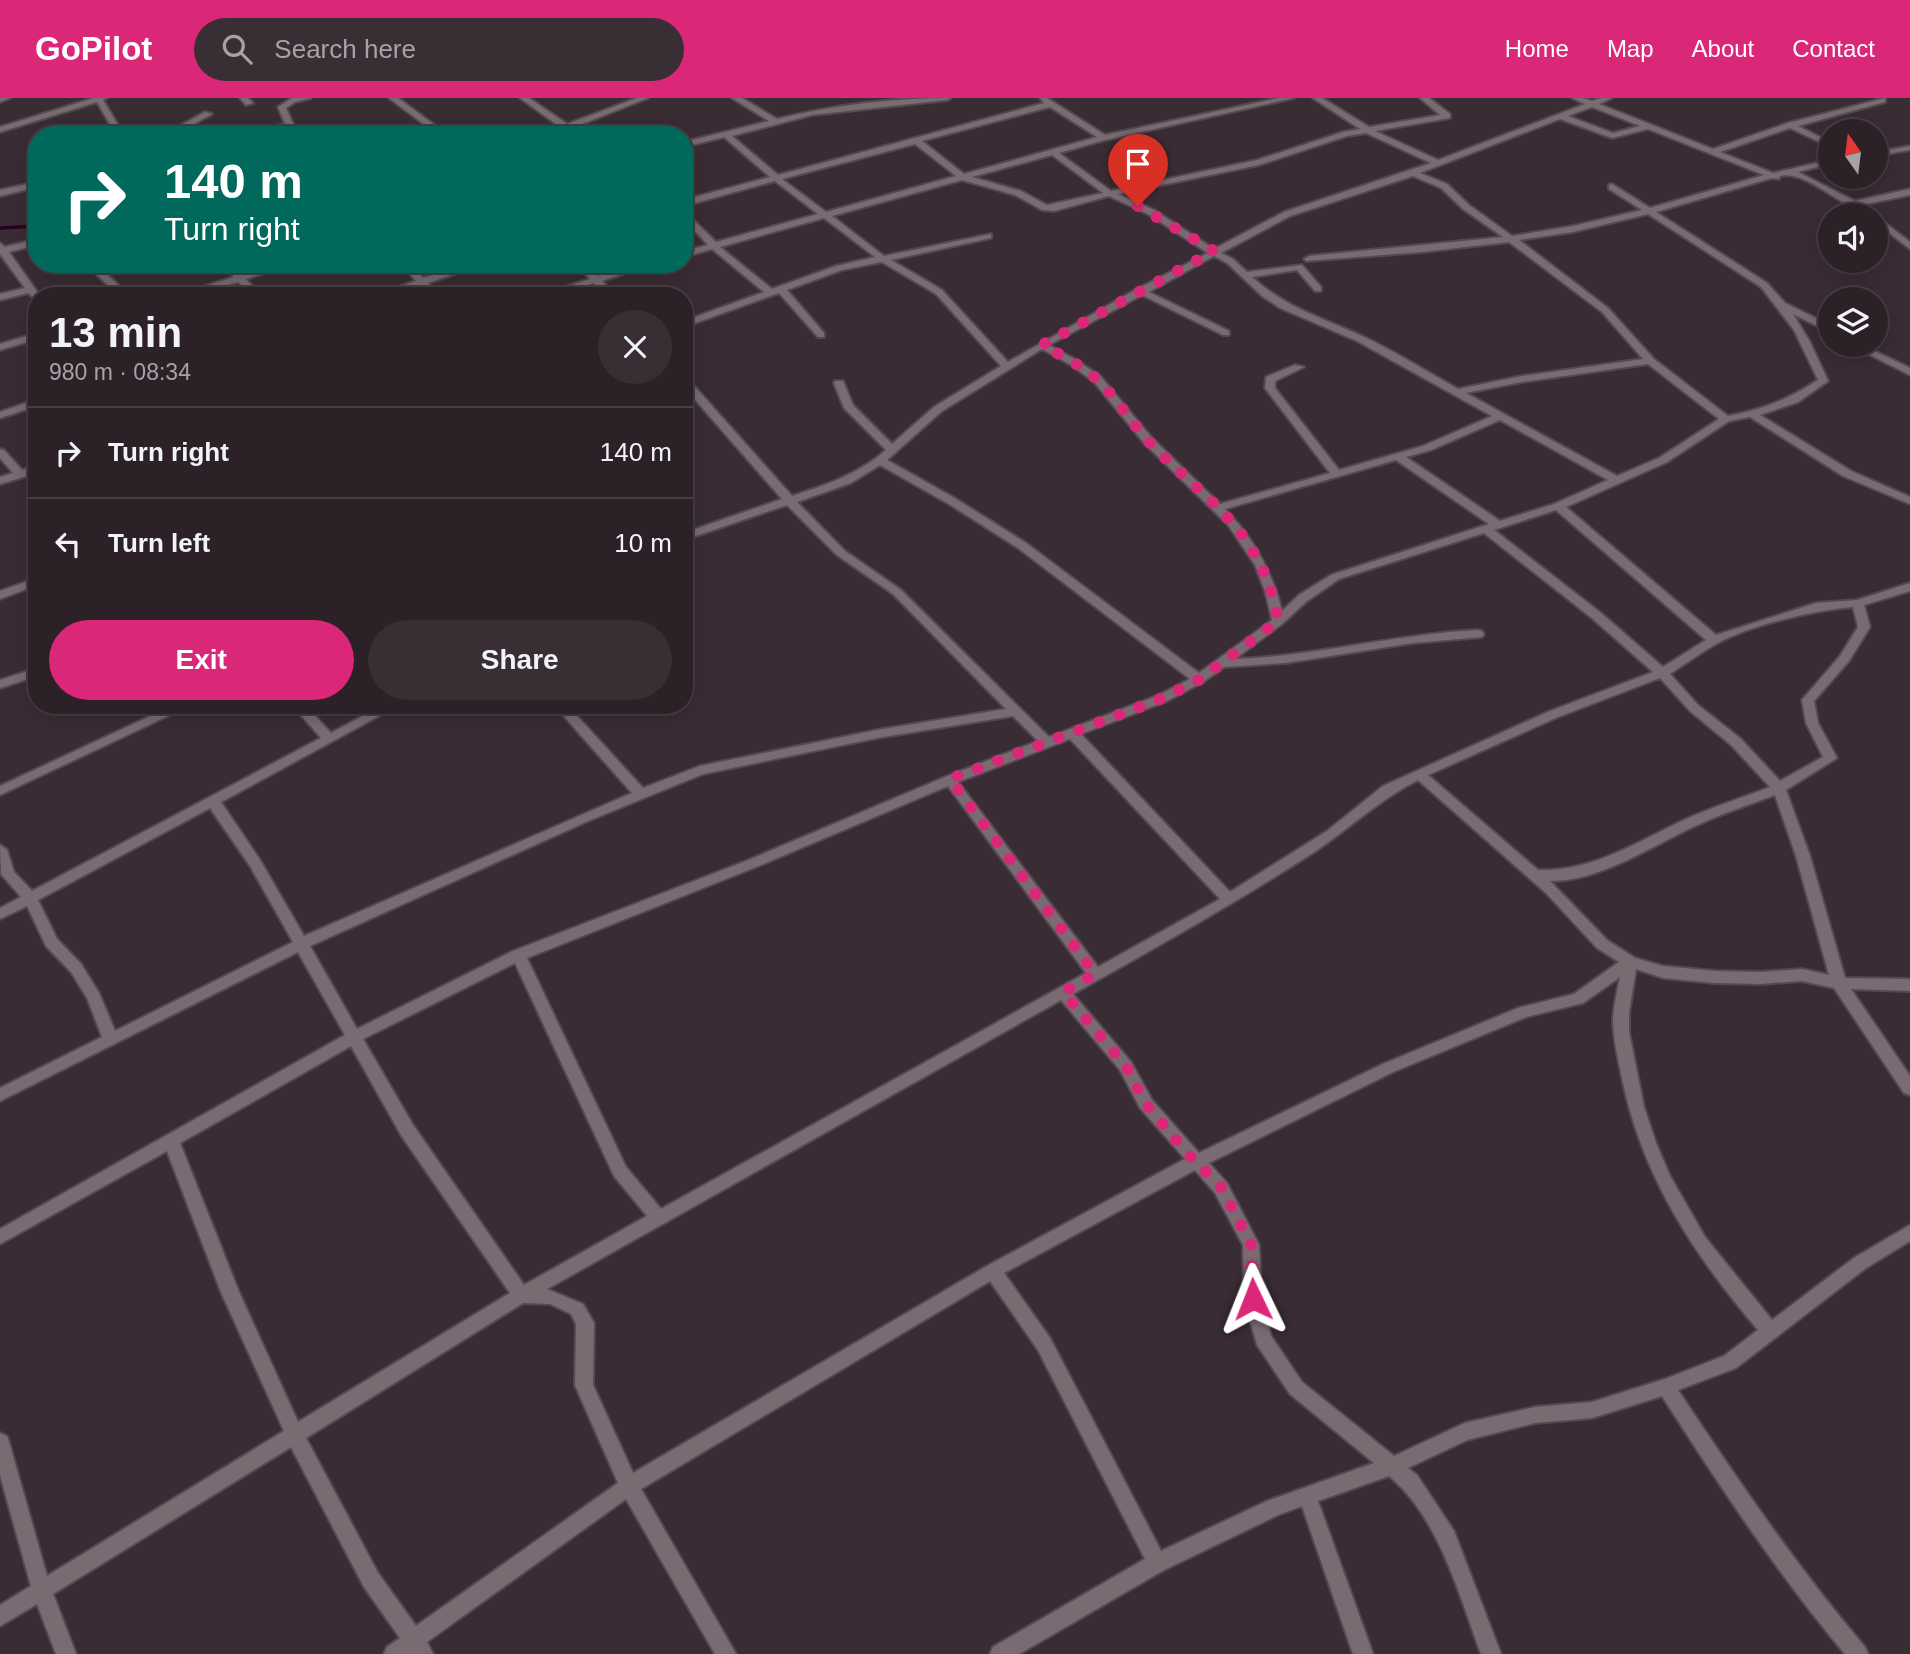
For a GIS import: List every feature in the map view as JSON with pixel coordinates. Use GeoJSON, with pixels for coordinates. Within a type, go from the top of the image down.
{"type":"FeatureCollection","features":[{"type":"Feature","properties":{"kind":"street"},"geometry":{"type":"LineString","coordinates":[[0,100],[6,98]]}},
{"type":"Feature","properties":{"kind":"street"},"geometry":{"type":"LineString","coordinates":[[0,129],[100,98],[115,126]]}},
{"type":"Feature","properties":{"kind":"street"},"geometry":{"type":"LineString","coordinates":[[290,126],[282,107],[293,100],[307,98]]}},
{"type":"Feature","properties":{"kind":"street"},"geometry":{"type":"LineString","coordinates":[[393,98],[432,126]]}},
{"type":"Feature","properties":{"kind":"street"},"geometry":{"type":"LineString","coordinates":[[524,98],[562,126]]}},
{"type":"Feature","properties":{"kind":"street"},"geometry":{"type":"LineString","coordinates":[[574,126],[645,98]]}},
{"type":"Feature","properties":{"kind":"street"},"geometry":{"type":"LineString","coordinates":[[736,98],[774,121]]}},
{"type":"Feature","properties":{"kind":"street"},"geometry":{"type":"LineString","coordinates":[[693,143],[774,121],[881,102],[947,98]]}},
{"type":"Feature","properties":{"kind":"street"},"geometry":{"type":"LineString","coordinates":[[1041,98],[1104,138]]}},
{"type":"Feature","properties":{"kind":"street"},"geometry":{"type":"LineString","coordinates":[[693,252],[1104,138],[1289,98]]}},
{"type":"Feature","properties":{"kind":"street"},"geometry":{"type":"LineString","coordinates":[[1317,98],[1368,131],[1437,163]]}},
{"type":"Feature","properties":{"kind":"street"},"geometry":{"type":"LineString","coordinates":[[918,142],[962,177],[1018,193],[1045,208],[1259,162],[1346,134],[1447,116],[1424,98]]}},
{"type":"Feature","properties":{"kind":"street"},"geometry":{"type":"LineString","coordinates":[[1576,98],[1776,177]]}},
{"type":"Feature","properties":{"kind":"street"},"geometry":{"type":"LineString","coordinates":[[693,534],[847,481],[880,461],[938,409],[1042,345],[1287,214],[1413,173],[1608,98]]}},
{"type":"Feature","properties":{"kind":"street"},"geometry":{"type":"LineString","coordinates":[[1715,151],[1791,125],[1882,100],[1876,98]]}},
{"type":"Feature","properties":{"kind":"street"},"geometry":{"type":"LineString","coordinates":[[693,201],[1051,104]]}},
{"type":"Feature","properties":{"kind":"street"},"geometry":{"type":"LineString","coordinates":[[185,126],[208,114]]}},
{"type":"Feature","properties":{"kind":"street"},"geometry":{"type":"LineString","coordinates":[[1562,117],[1612,136],[1651,126]]}},
{"type":"Feature","properties":{"kind":"street"},"geometry":{"type":"LineString","coordinates":[[1791,125],[1818,139]]}},
{"type":"Feature","properties":{"kind":"street"},"geometry":{"type":"LineString","coordinates":[[726,135],[777,179],[883,258],[939,292],[1007,367]]}},
{"type":"Feature","properties":{"kind":"street"},"geometry":{"type":"LineString","coordinates":[[1888,152],[1910,148]]}},
{"type":"Feature","properties":{"kind":"street"},"geometry":{"type":"LineString","coordinates":[[1053,152],[1109,193],[1152,212],[1196,243],[1214,251],[1283,306],[1360,339],[1616,481]]}},
{"type":"Feature","properties":{"kind":"street"},"geometry":{"type":"LineString","coordinates":[[1309,259],[1510,239],[1651,211],[1818,165]]}},
{"type":"Feature","properties":{"kind":"street"},"geometry":{"type":"LineString","coordinates":[[1791,172],[1852,203]]}},
{"type":"Feature","properties":{"kind":"street"},"geometry":{"type":"LineString","coordinates":[[1413,173],[1444,186],[1605,310],[1650,361],[1726,419]]}},
{"type":"Feature","properties":{"kind":"street"},"geometry":{"type":"LineString","coordinates":[[0,193],[28,186]]}},
{"type":"Feature","properties":{"kind":"street"},"geometry":{"type":"LineString","coordinates":[[0,1237],[354,1037],[518,955],[860,819],[950,779],[1163,698],[1199,680],[1278,621],[1303,598],[1335,577],[1558,506],[1663,460],[1726,419],[1752,414],[1794,400],[1823,381],[1809,345],[1783,305],[1764,285],[1612,187]]}},
{"type":"Feature","properties":{"kind":"street"},"geometry":{"type":"LineString","coordinates":[[1859,203],[1910,192]]}},
{"type":"Feature","properties":{"kind":"street"},"geometry":{"type":"LineString","coordinates":[[693,224],[714,246],[771,293]]}},
{"type":"Feature","properties":{"kind":"street"},"geometry":{"type":"LineString","coordinates":[[1888,229],[1910,246]]}},
{"type":"Feature","properties":{"kind":"street"},"geometry":{"type":"LineString","coordinates":[[693,321],[839,268],[988,236]]}},
{"type":"Feature","properties":{"kind":"street"},"geometry":{"type":"LineString","coordinates":[[28,244],[1,249],[29,287]]}},
{"type":"Feature","properties":{"kind":"street"},"geometry":{"type":"LineString","coordinates":[[1243,275],[1299,267],[1318,289]]}},
{"type":"Feature","properties":{"kind":"street"},"geometry":{"type":"LineString","coordinates":[[100,273],[115,287]]}},
{"type":"Feature","properties":{"kind":"street"},"geometry":{"type":"LineString","coordinates":[[234,273],[248,287]]}},
{"type":"Feature","properties":{"kind":"street"},"geometry":{"type":"LineString","coordinates":[[209,287],[257,273]]}},
{"type":"Feature","properties":{"kind":"street"},"geometry":{"type":"LineString","coordinates":[[414,273],[427,287]]}},
{"type":"Feature","properties":{"kind":"street"},"geometry":{"type":"LineString","coordinates":[[406,287],[450,273]]}},
{"type":"Feature","properties":{"kind":"street"},"geometry":{"type":"LineString","coordinates":[[591,273],[604,287]]}},
{"type":"Feature","properties":{"kind":"street"},"geometry":{"type":"LineString","coordinates":[[572,287],[617,273]]}},
{"type":"Feature","properties":{"kind":"street"},"geometry":{"type":"LineString","coordinates":[[782,290],[821,335]]}},
{"type":"Feature","properties":{"kind":"street"},"geometry":{"type":"LineString","coordinates":[[1140,291],[1226,333]]}},
{"type":"Feature","properties":{"kind":"street"},"geometry":{"type":"LineString","coordinates":[[0,297],[28,295]]}},
{"type":"Feature","properties":{"kind":"street"},"geometry":{"type":"LineString","coordinates":[[1783,305],[1818,323]]}},
{"type":"Feature","properties":{"kind":"street"},"geometry":{"type":"LineString","coordinates":[[0,347],[28,339]]}},
{"type":"Feature","properties":{"kind":"street"},"geometry":{"type":"LineString","coordinates":[[1042,345],[1073,361],[1103,386],[1154,448],[1221,507],[1245,538],[1257,561],[1274,600],[1278,621]]}},
{"type":"Feature","properties":{"kind":"street"},"geometry":{"type":"LineString","coordinates":[[1879,357],[1910,372]]}},
{"type":"Feature","properties":{"kind":"street"},"geometry":{"type":"LineString","coordinates":[[1457,392],[1522,379],[1650,361]]}},
{"type":"Feature","properties":{"kind":"street"},"geometry":{"type":"LineString","coordinates":[[1299,368],[1270,379],[1270,388],[1337,475]]}},
{"type":"Feature","properties":{"kind":"street"},"geometry":{"type":"LineString","coordinates":[[839,383],[848,406],[892,450]]}},
{"type":"Feature","properties":{"kind":"street"},"geometry":{"type":"LineString","coordinates":[[693,391],[841,553],[897,592],[1048,743]]}},
{"type":"Feature","properties":{"kind":"street"},"geometry":{"type":"LineString","coordinates":[[0,415],[28,405]]}},
{"type":"Feature","properties":{"kind":"street"},"geometry":{"type":"LineString","coordinates":[[1752,414],[1811,455],[1859,482],[1910,501]]}},
{"type":"Feature","properties":{"kind":"street"},"geometry":{"type":"LineString","coordinates":[[1221,507],[1399,457],[1476,429],[1501,416]]}},
{"type":"Feature","properties":{"kind":"street"},"geometry":{"type":"LineString","coordinates":[[0,452],[20,474]]}},
{"type":"Feature","properties":{"kind":"street"},"geometry":{"type":"LineString","coordinates":[[1399,457],[1493,527],[1597,616],[1662,673],[1694,708],[1736,742],[1779,788],[1839,983],[1910,1089]]}},
{"type":"Feature","properties":{"kind":"street"},"geometry":{"type":"LineString","coordinates":[[880,461],[945,496],[1054,569],[1152,648],[1199,680]]}},
{"type":"Feature","properties":{"kind":"street"},"geometry":{"type":"LineString","coordinates":[[0,481],[28,472]]}},
{"type":"Feature","properties":{"kind":"street"},"geometry":{"type":"LineString","coordinates":[[1558,506],[1714,640]]}},
{"type":"Feature","properties":{"kind":"street"},"geometry":{"type":"LineString","coordinates":[[0,595],[28,584]]}},
{"type":"Feature","properties":{"kind":"street"},"geometry":{"type":"LineString","coordinates":[[0,1616],[521,1295],[1229,900],[1332,834],[1388,789],[1554,714],[1662,673],[1714,640],[1820,606],[1858,603],[1910,587]]}},
{"type":"Feature","properties":{"kind":"street"},"geometry":{"type":"LineString","coordinates":[[1534,875],[1561,876],[1603,865],[1692,822],[1779,788],[1830,758],[1812,723],[1808,700],[1845,658],[1864,627],[1858,603]]}},
{"type":"Feature","properties":{"kind":"street"},"geometry":{"type":"LineString","coordinates":[[1220,663],[1265,663],[1431,634],[1478,634]]}},
{"type":"Feature","properties":{"kind":"street"},"geometry":{"type":"LineString","coordinates":[[0,684],[28,675]]}},
{"type":"Feature","properties":{"kind":"street"},"geometry":{"type":"LineString","coordinates":[[0,1095],[302,943],[700,770],[877,734],[1017,711]]}},
{"type":"Feature","properties":{"kind":"street"},"geometry":{"type":"LineString","coordinates":[[0,791],[167,714]]}},
{"type":"Feature","properties":{"kind":"street"},"geometry":{"type":"LineString","coordinates":[[306,714],[329,738]]}},
{"type":"Feature","properties":{"kind":"street"},"geometry":{"type":"LineString","coordinates":[[0,914],[376,714]]}},
{"type":"Feature","properties":{"kind":"street"},"geometry":{"type":"LineString","coordinates":[[568,714],[640,794]]}},
{"type":"Feature","properties":{"kind":"street"},"geometry":{"type":"LineString","coordinates":[[1073,734],[1229,900]]}},
{"type":"Feature","properties":{"kind":"street"},"geometry":{"type":"LineString","coordinates":[[1419,774],[1534,875],[1602,944],[1630,962],[1663,972],[1715,977],[1802,975],[1839,983],[1910,985]]}},
{"type":"Feature","properties":{"kind":"street"},"geometry":{"type":"LineString","coordinates":[[950,779],[1095,974]]}},
{"type":"Feature","properties":{"kind":"street"},"geometry":{"type":"LineString","coordinates":[[212,800],[255,863],[407,1130],[521,1295]]}},
{"type":"Feature","properties":{"kind":"street"},"geometry":{"type":"LineString","coordinates":[[0,850],[8,874],[30,898],[51,942],[75,968],[94,997],[110,1038]]}},
{"type":"Feature","properties":{"kind":"street"},"geometry":{"type":"LineString","coordinates":[[518,955],[620,1171],[659,1218]]}},
{"type":"Feature","properties":{"kind":"street"},"geometry":{"type":"LineString","coordinates":[[394,1654],[418,1647],[629,1486],[993,1271],[1195,1161],[1388,1068],[1522,1012],[1578,999],[1630,962]]}},
{"type":"Feature","properties":{"kind":"street"},"geometry":{"type":"LineString","coordinates":[[1630,962],[1621,1022],[1636,1113],[1652,1157],[1675,1202],[1726,1282],[1771,1332]]}},
{"type":"Feature","properties":{"kind":"street"},"geometry":{"type":"LineString","coordinates":[[1063,992],[1126,1066],[1146,1104],[1222,1188],[1251,1245],[1253,1299],[1263,1339],[1296,1388],[1410,1481],[1447,1538],[1491,1654]]}},
{"type":"Feature","properties":{"kind":"street"},"geometry":{"type":"LineString","coordinates":[[171,1140],[230,1292],[295,1435],[371,1580],[418,1647]]}},
{"type":"Feature","properties":{"kind":"street"},"geometry":{"type":"LineString","coordinates":[[1000,1654],[1157,1563],[1274,1507],[1392,1466],[1465,1432],[1535,1415],[1592,1410],[1666,1387],[1730,1362],[1860,1263],[1910,1232]]}},
{"type":"Feature","properties":{"kind":"street"},"geometry":{"type":"LineString","coordinates":[[993,1271],[1044,1344],[1157,1563]]}},
{"type":"Feature","properties":{"kind":"street"},"geometry":{"type":"LineString","coordinates":[[521,1295],[552,1297],[577,1309],[585,1323],[584,1385],[629,1486],[726,1654]]}},
{"type":"Feature","properties":{"kind":"street"},"geometry":{"type":"LineString","coordinates":[[1666,1387],[1715,1463],[1796,1575],[1858,1654]]}},
{"type":"Feature","properties":{"kind":"street"},"geometry":{"type":"LineString","coordinates":[[0,1442],[42,1591],[66,1654]]}},
{"type":"Feature","properties":{"kind":"street"},"geometry":{"type":"LineString","coordinates":[[1307,1495],[1363,1654]]}},
{"type":"Feature","properties":{"kind":"waterway"},"geometry":{"type":"LineString","coordinates":[[0,228],[28,226]]}},
{"type":"Feature","properties":{"kind":"route"},"geometry":{"type":"LineString","coordinates":[[1138,206],[1152,212],[1196,243],[1214,251],[1042,345],[1073,361],[1103,386],[1154,448],[1221,507],[1245,538],[1263,572],[1274,600],[1278,621],[1199,680],[1163,698],[950,779],[1095,974],[1063,992],[1126,1066],[1146,1104],[1186,1152],[1222,1188],[1251,1245],[1253,1299]]}}]}
